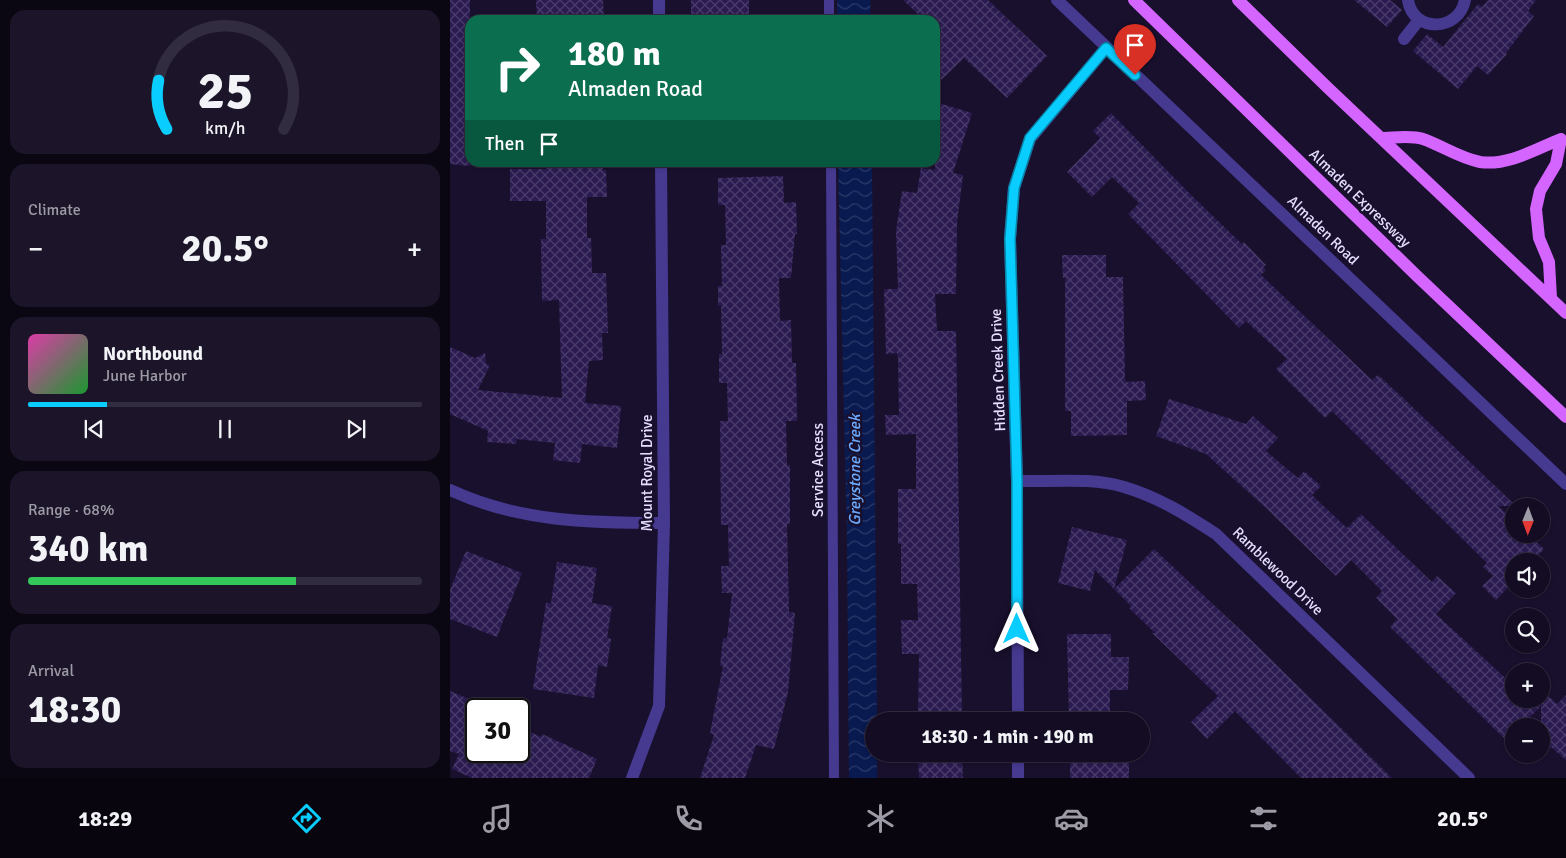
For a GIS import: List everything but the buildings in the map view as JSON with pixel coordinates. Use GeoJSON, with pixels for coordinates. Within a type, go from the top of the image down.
{"type":"FeatureCollection","features":[{"type":"Feature","properties":{"kind":"main road","name":"Almaden Expressway"},"geometry":{"type":"LineString","coordinates":[[1134,0],[1417,276],[1566,417]]}},
{"type":"Feature","properties":{"kind":"main road"},"geometry":{"type":"LineString","coordinates":[[1238,0],[1566,313]]}},
{"type":"Feature","properties":{"kind":"main road"},"geometry":{"type":"LineString","coordinates":[[1381,138],[1421,138],[1452,154],[1480,162],[1491,162],[1511,159],[1563,136]]}},
{"type":"Feature","properties":{"kind":"main road"},"geometry":{"type":"LineString","coordinates":[[1551,298],[1549,262],[1539,238],[1536,208],[1540,191],[1556,164],[1563,136]]}},
{"type":"Feature","properties":{"kind":"street"},"geometry":{"type":"LineString","coordinates":[[659,0],[659,15]]}},
{"type":"Feature","properties":{"kind":"street","name":"Almaden Road"},"geometry":{"type":"LineString","coordinates":[[1057,0],[1566,484]]}},
{"type":"Feature","properties":{"kind":"street"},"geometry":{"type":"LineString","coordinates":[[1408,0],[1412,12],[1419,20],[1436,26],[1445,24],[1460,14],[1465,0]]}},
{"type":"Feature","properties":{"kind":"street"},"geometry":{"type":"LineString","coordinates":[[1404,39],[1419,20]]}},
{"type":"Feature","properties":{"kind":"street","name":"Hidden Creek Drive"},"geometry":{"type":"LineString","coordinates":[[1018,712],[1017,481],[1010,239],[1014,188],[1030,138],[1106,48]]}},
{"type":"Feature","properties":{"kind":"street","name":"Mount Royal Drive"},"geometry":{"type":"LineString","coordinates":[[632,778],[659,706],[664,523],[660,167]]}},
{"type":"Feature","properties":{"kind":"street","name":"Ramblewood Drive"},"geometry":{"type":"LineString","coordinates":[[1017,481],[1085,481],[1124,487],[1178,508],[1216,534],[1469,778]]}},
{"type":"Feature","properties":{"kind":"street"},"geometry":{"type":"LineString","coordinates":[[450,490],[471,500],[526,514],[583,523],[664,523]]}},
{"type":"Feature","properties":{"kind":"street"},"geometry":{"type":"LineString","coordinates":[[1018,762],[1018,778]]}},
{"type":"Feature","properties":{"kind":"lane"},"geometry":{"type":"LineString","coordinates":[[829,0],[829,15]]}},
{"type":"Feature","properties":{"kind":"lane","name":"Service Access"},"geometry":{"type":"LineString","coordinates":[[831,167],[834,778]]}},
{"type":"Feature","properties":{"kind":"water"},"geometry":{"type":"Polygon","coordinates":[[[837,0],[870,0],[871,15],[837,15],[837,0]]]}},
{"type":"Feature","properties":{"kind":"water","name":"Greystone Creek"},"geometry":{"type":"Polygon","coordinates":[[[838,167],[872,167],[877,712],[865,712],[865,762],[877,762],[877,778],[849,778],[847,540],[838,167]]]}},
{"type":"Feature","properties":{"kind":"route"},"geometry":{"type":"LineString","coordinates":[[1017,629],[1017,481],[1010,239],[1014,188],[1030,138],[1106,48],[1135,75]]}}]}
